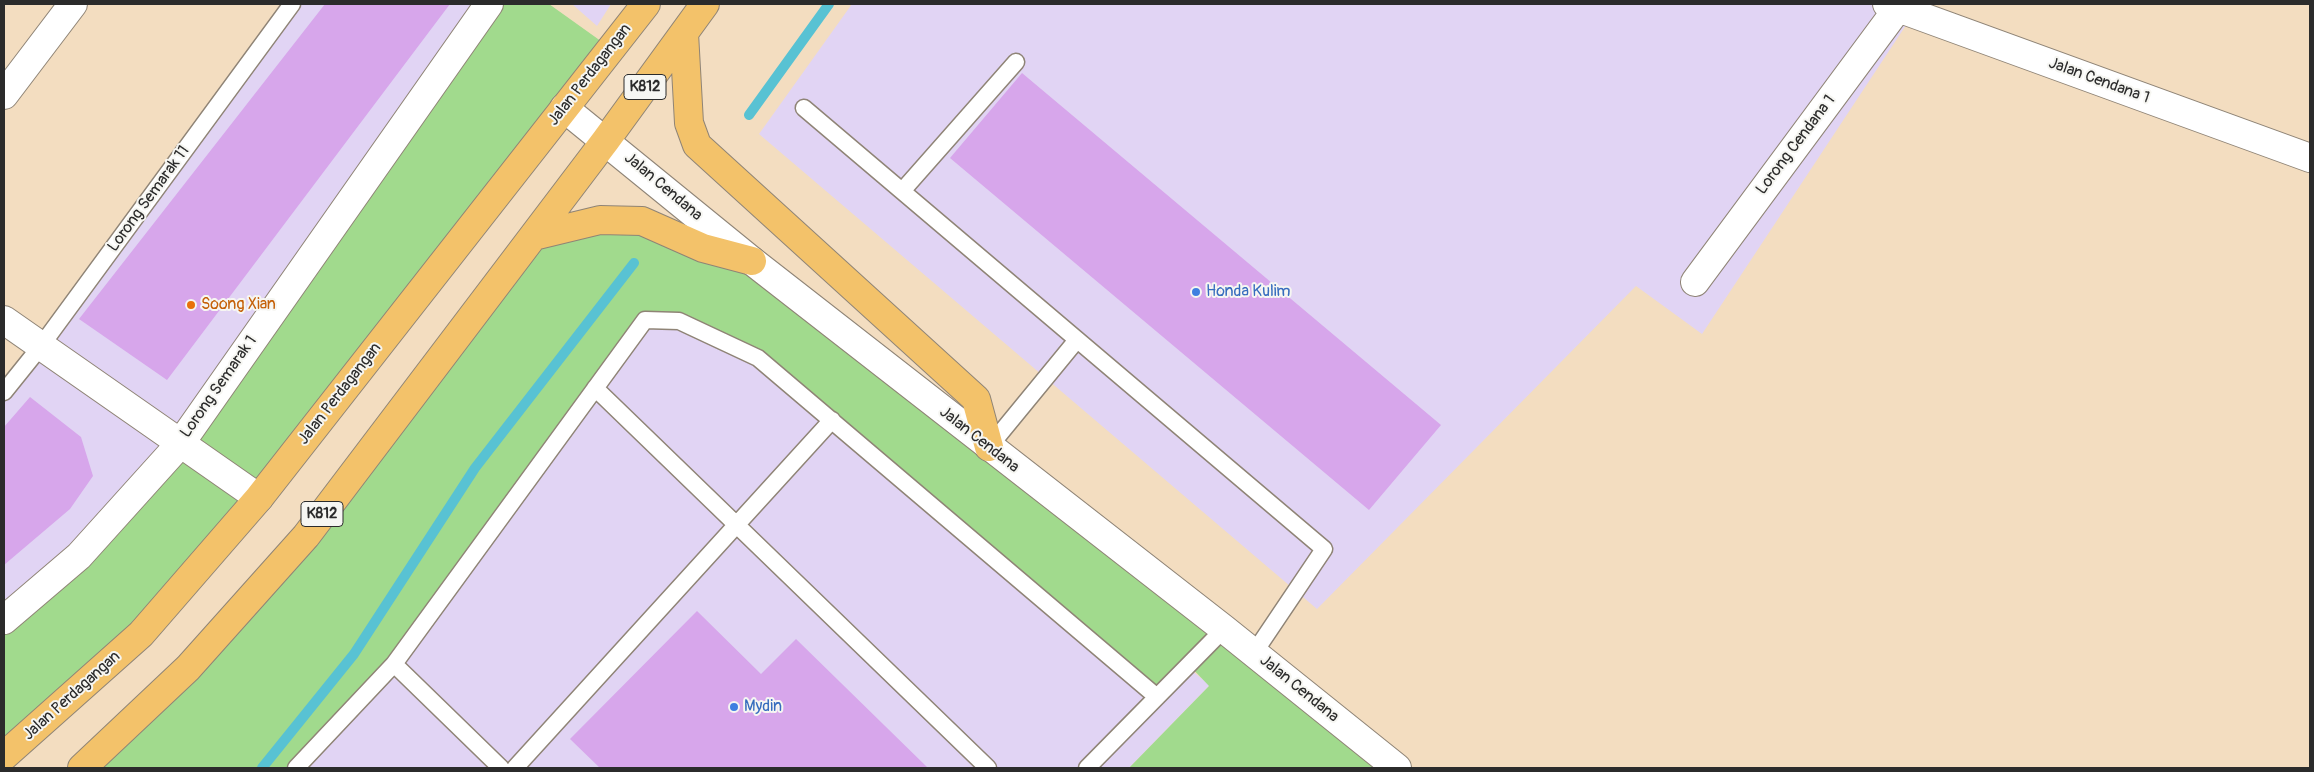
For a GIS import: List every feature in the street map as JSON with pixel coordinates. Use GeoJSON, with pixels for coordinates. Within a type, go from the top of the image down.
{"type":"FeatureCollection","features":[{"type":"Feature","properties":{"kind":"main road","name":"Jalan Perdagangan"},"geometry":{"type":"LineString","coordinates":[[4,756],[141,634],[259,498],[646,4]]}},
{"type":"Feature","properties":{"kind":"main road","name":"K812"},"geometry":{"type":"LineString","coordinates":[[82,768],[188,668],[306,536],[606,140],[705,4]]}},
{"type":"Feature","properties":{"kind":"main road"},"geometry":{"type":"LineString","coordinates":[[684,33],[689,124],[697,145],[976,399],[989,447]]}},
{"type":"Feature","properties":{"kind":"main road"},"geometry":{"type":"LineString","coordinates":[[534,236],[600,220],[642,221],[704,248],[752,261]]}},
{"type":"Feature","properties":{"kind":"street"},"geometry":{"type":"LineString","coordinates":[[4,95],[74,4]]}},
{"type":"Feature","properties":{"kind":"street","name":"Lorong Semarak 1"},"geometry":{"type":"LineString","coordinates":[[4,620],[79,556],[180,444],[489,4]]}},
{"type":"Feature","properties":{"kind":"street","name":"Jalan Cendana 1"},"geometry":{"type":"LineString","coordinates":[[1893,6],[2310,158]]}},
{"type":"Feature","properties":{"kind":"street","name":"Lorong Cendana 1"},"geometry":{"type":"LineString","coordinates":[[1695,282],[1893,6]]}},
{"type":"Feature","properties":{"kind":"street","name":"Jalan Cendana"},"geometry":{"type":"LineString","coordinates":[[564,108],[606,140],[752,261],[1224,629],[1398,768]]}},
{"type":"Feature","properties":{"kind":"street"},"geometry":{"type":"LineString","coordinates":[[4,320],[259,498]]}},
{"type":"Feature","properties":{"kind":"lane","name":"Lorong Semarak 11"},"geometry":{"type":"LineString","coordinates":[[4,392],[41,346],[292,4]]}},
{"type":"Feature","properties":{"kind":"lane"},"geometry":{"type":"LineString","coordinates":[[903,190],[1016,62]]}},
{"type":"Feature","properties":{"kind":"lane"},"geometry":{"type":"LineString","coordinates":[[804,108],[1324,549],[1254,653]]}},
{"type":"Feature","properties":{"kind":"lane"},"geometry":{"type":"LineString","coordinates":[[296,768],[394,664],[645,320],[679,321],[758,358],[1157,696]]}},
{"type":"Feature","properties":{"kind":"lane"},"geometry":{"type":"LineString","coordinates":[[989,447],[1076,340]]}},
{"type":"Feature","properties":{"kind":"lane"},"geometry":{"type":"LineString","coordinates":[[595,388],[988,768]]}},
{"type":"Feature","properties":{"kind":"lane"},"geometry":{"type":"LineString","coordinates":[[515,768],[832,420]]}},
{"type":"Feature","properties":{"kind":"lane"},"geometry":{"type":"LineString","coordinates":[[1087,768],[1224,629]]}},
{"type":"Feature","properties":{"kind":"lane"},"geometry":{"type":"LineString","coordinates":[[394,664],[501,768]]}},
{"type":"Feature","properties":{"kind":"shaded area"},"geometry":{"type":"Polygon","coordinates":[[[293,4],[547,4],[4,756],[4,384],[293,4]]]}},
{"type":"Feature","properties":{"kind":"shaded area"},"geometry":{"type":"Polygon","coordinates":[[[572,4],[611,4],[597,26],[572,4]]]}},
{"type":"Feature","properties":{"kind":"shaded area"},"geometry":{"type":"Polygon","coordinates":[[[852,4],[1920,4],[1702,334],[1636,286],[1317,609],[759,134],[852,4]]]}},
{"type":"Feature","properties":{"kind":"shaded area"},"geometry":{"type":"Polygon","coordinates":[[[688,277],[1210,685],[1129,768],[307,768],[631,285],[688,277]]]}},
{"type":"Feature","properties":{"kind":"green space"},"geometry":{"type":"Polygon","coordinates":[[[489,4],[549,4],[612,49],[259,498],[4,756],[4,620],[180,444],[489,4]]]}},
{"type":"Feature","properties":{"kind":"green space"},"geometry":{"type":"Polygon","coordinates":[[[600,220],[752,261],[1397,768],[1129,768],[1209,686],[1189,665],[1157,697],[758,358],[679,321],[645,320],[394,664],[291,768],[82,768],[188,668],[534,236],[600,220]]]}},
{"type":"Feature","properties":{"kind":"building"},"geometry":{"type":"Polygon","coordinates":[[[325,4],[450,4],[167,380],[79,319],[325,4]]]}},
{"type":"Feature","properties":{"kind":"building","name":"Honda Kulim"},"geometry":{"type":"Polygon","coordinates":[[[1022,73],[1441,425],[1369,510],[950,158],[1022,73]]]}},
{"type":"Feature","properties":{"kind":"building"},"geometry":{"type":"Polygon","coordinates":[[[30,397],[81,437],[93,476],[70,509],[4,565],[4,427],[30,397]]]}},
{"type":"Feature","properties":{"kind":"building","name":"Mydin"},"geometry":{"type":"Polygon","coordinates":[[[697,611],[761,674],[796,639],[928,768],[600,768],[570,739],[697,611]]]}},
{"type":"Feature","properties":{"kind":"waterway"},"geometry":{"type":"LineString","coordinates":[[749,115],[829,4]]}},
{"type":"Feature","properties":{"kind":"waterway"},"geometry":{"type":"LineString","coordinates":[[262,768],[354,654],[475,468],[634,263]]}},
{"type":"Feature","properties":{"kind":"place","name":"Honda Kulim"},"geometry":{"type":"Point","coordinates":[1196,292]}},
{"type":"Feature","properties":{"kind":"place","name":"Soong Xian"},"geometry":{"type":"Point","coordinates":[191,305]}},
{"type":"Feature","properties":{"kind":"place","name":"Mydin"},"geometry":{"type":"Point","coordinates":[734,707]}}]}
